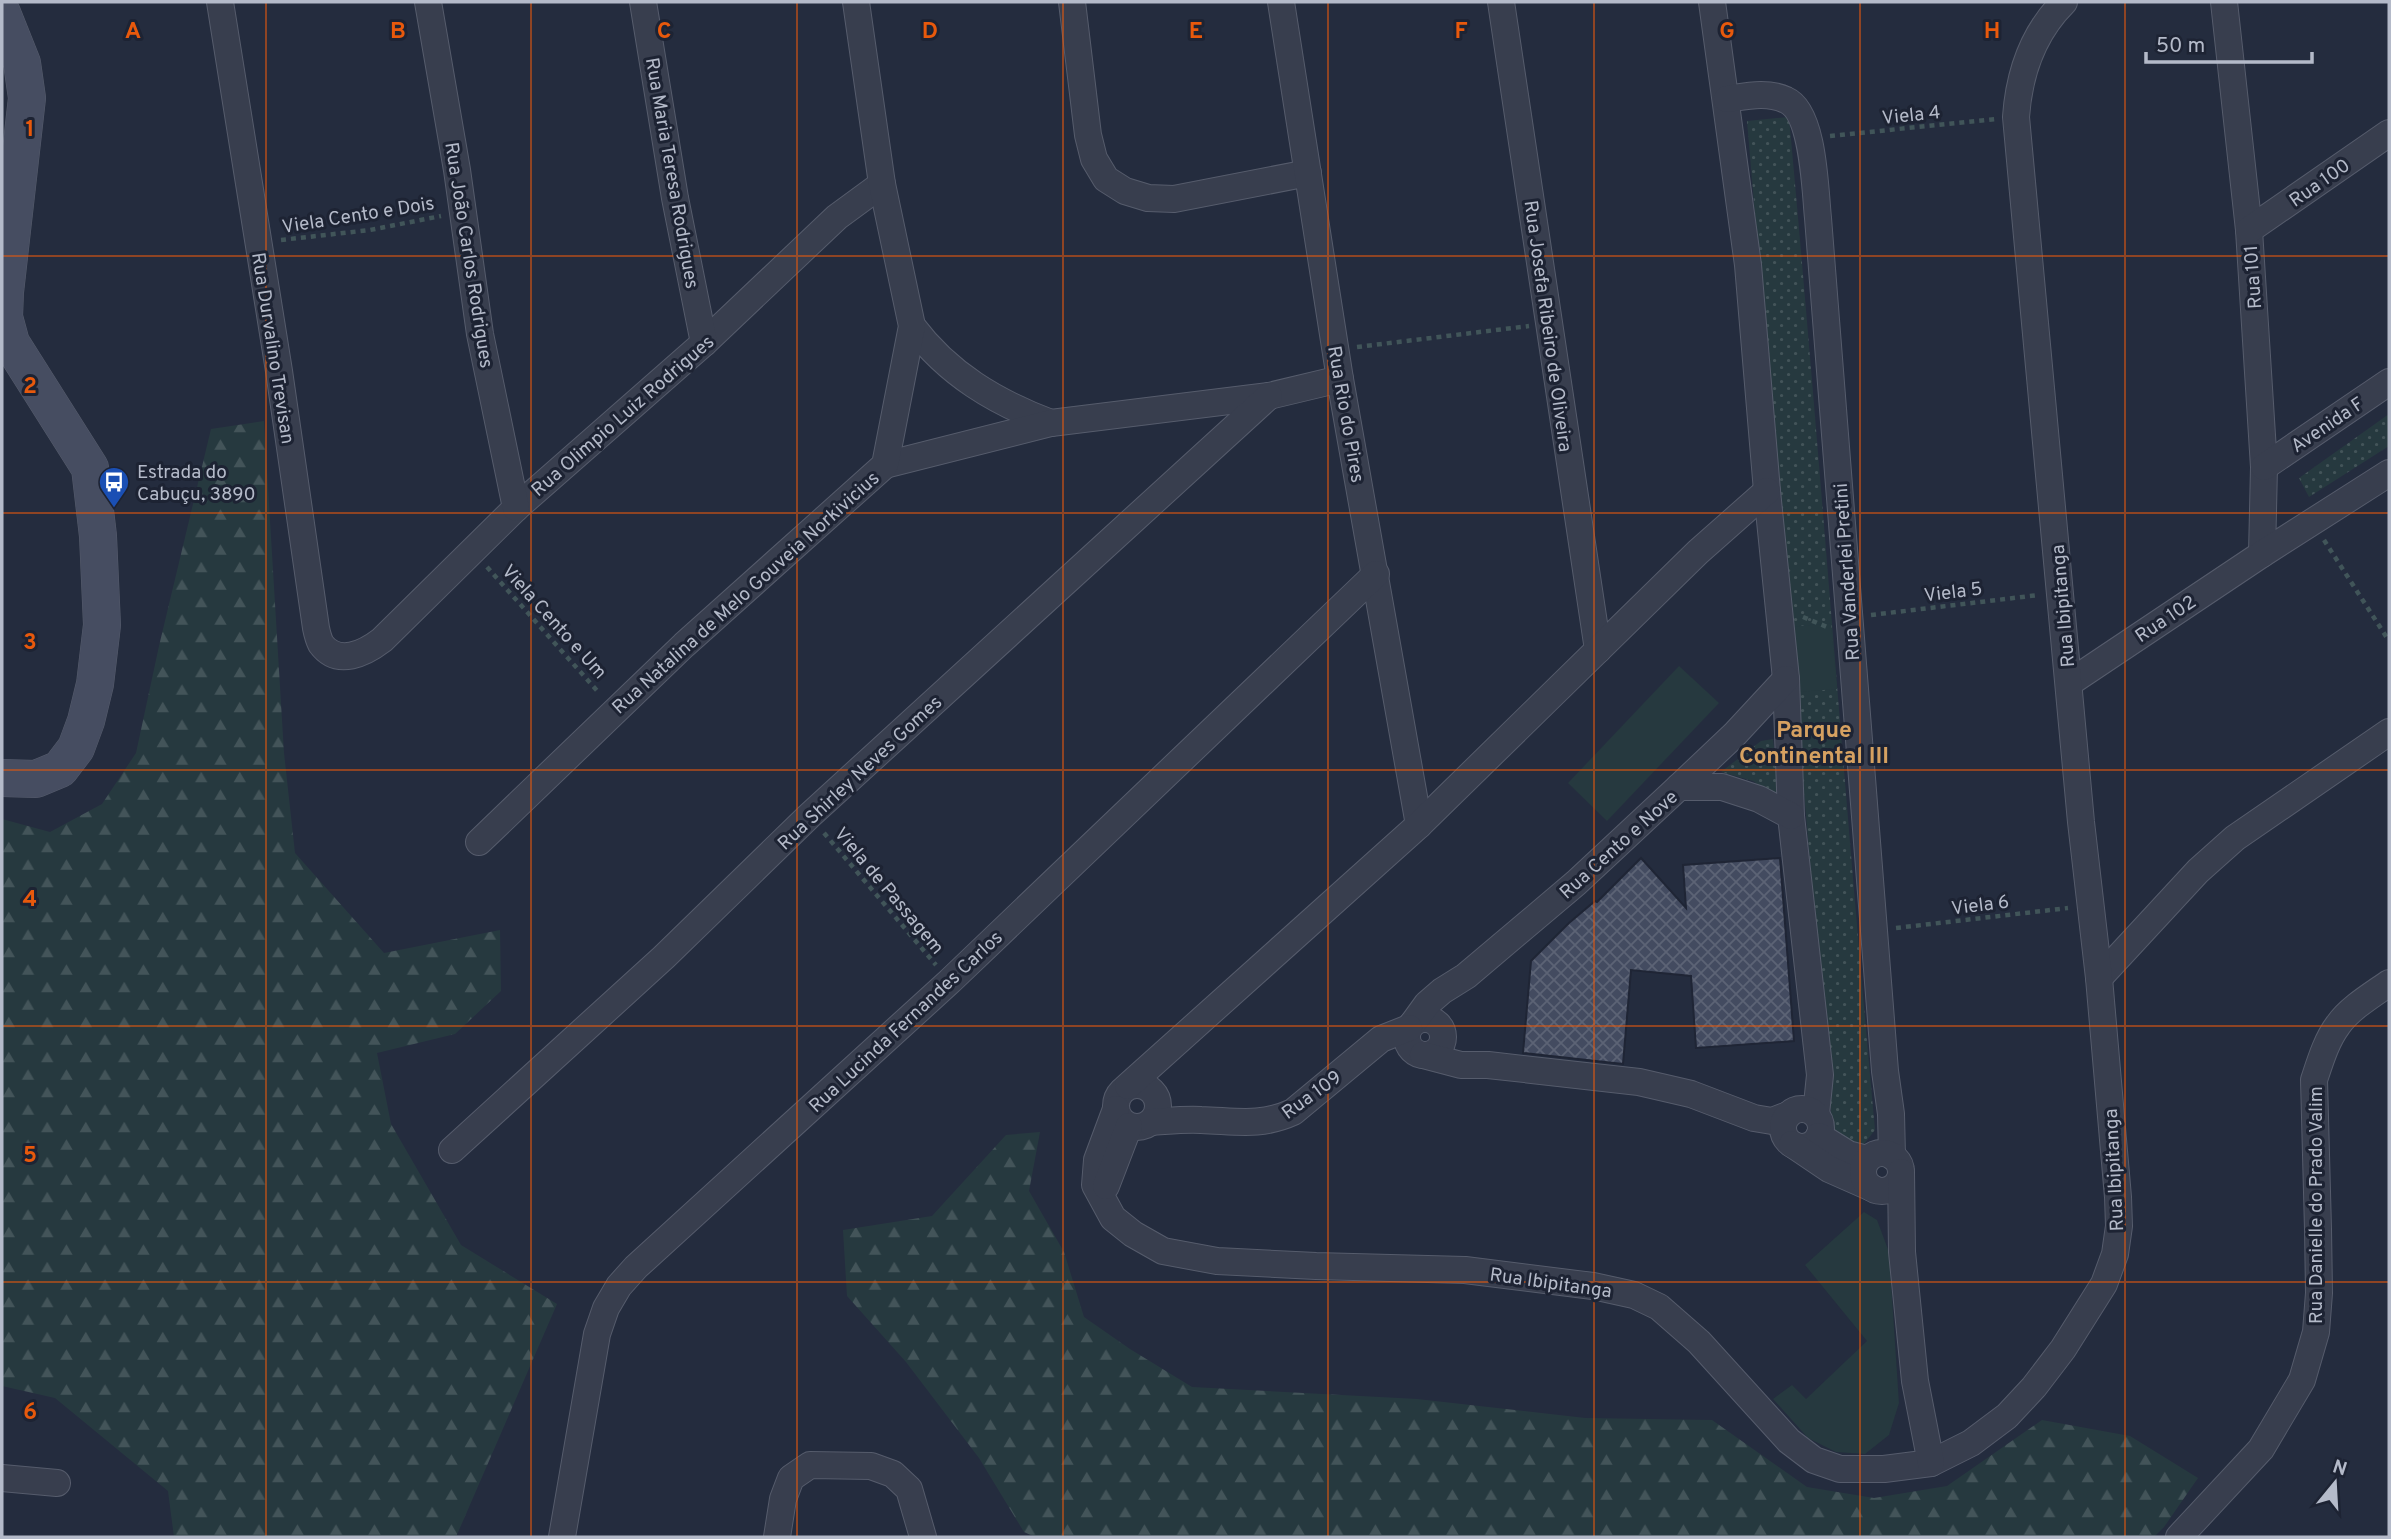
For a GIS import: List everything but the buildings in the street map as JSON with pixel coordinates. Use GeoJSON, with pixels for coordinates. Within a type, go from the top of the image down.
{"type":"FeatureCollection","features":[{"type":"Feature","properties":{"kind":"main road"},"geometry":{"type":"LineString","coordinates":[[2,13],[22,63],[27,98],[4,317],[11,343],[90,468],[98,536],[102,625],[95,684],[76,748],[60,769],[36,779],[2,778]]}},
{"type":"Feature","properties":{"kind":"street","name":"Rua Durvalino Trevisan"},"geometry":{"type":"LineString","coordinates":[[220,2],[316,628],[321,644],[334,654],[350,657],[366,652]]}},
{"type":"Feature","properties":{"kind":"street","name":"Rua João Carlos Rodrigues"},"geometry":{"type":"LineString","coordinates":[[428,2],[463,211],[480,334],[516,508]]}},
{"type":"Feature","properties":{"kind":"street","name":"Rua Maria Teresa Rodrigues"},"geometry":{"type":"LineString","coordinates":[[643,2],[675,198],[704,343]]}},
{"type":"Feature","properties":{"kind":"street","name":"Rua Natalina de Melo Gouveia Norkivicius"},"geometry":{"type":"LineString","coordinates":[[479,842],[684,645],[885,465],[912,326],[882,184],[856,2]]}},
{"type":"Feature","properties":{"kind":"street"},"geometry":{"type":"LineString","coordinates":[[1072,2],[1088,135],[1094,159],[1106,178],[1125,191],[1148,198],[1174,199],[1308,173]]}},
{"type":"Feature","properties":{"kind":"street","name":"Rua Rio do Pires"},"geometry":{"type":"LineString","coordinates":[[1281,2],[1335,350],[1419,825]]}},
{"type":"Feature","properties":{"kind":"street","name":"Rua Josefa Ribeiro de Oliveira"},"geometry":{"type":"LineString","coordinates":[[1501,2],[1598,650]]}},
{"type":"Feature","properties":{"kind":"street"},"geometry":{"type":"LineString","coordinates":[[1712,2],[1748,265],[1786,679],[1791,816],[1820,1075],[1800,1126]]}},
{"type":"Feature","properties":{"kind":"street","name":"Rua Ibipitanga"},"geometry":{"type":"LineString","coordinates":[[1767,491],[1698,552],[1419,825],[1191,1030],[1140,1108],[1097,1160],[1095,1185],[1113,1218],[1133,1234],[1163,1251],[1217,1261],[1465,1270],[1593,1286],[1634,1295],[1659,1307],[1699,1342],[1789,1441],[1814,1461],[1839,1469],[1884,1469],[1931,1463],[1971,1443],[2007,1416],[2034,1387],[2063,1349],[2104,1284],[2115,1254],[2119,1226],[2099,978],[2016,117],[2018,90],[2029,54],[2042,29],[2064,2]]}},
{"type":"Feature","properties":{"kind":"street","name":"Rua 101"},"geometry":{"type":"LineString","coordinates":[[2224,2],[2249,230],[2264,467],[2262,554]]}},
{"type":"Feature","properties":{"kind":"street","name":"Rua Vanderlei Pretini"},"geometry":{"type":"LineString","coordinates":[[1727,99],[1758,94],[1789,100],[1800,111],[1808,139],[1820,232],[1874,930],[1891,1114],[1884,1160]]}},
{"type":"Feature","properties":{"kind":"street","name":"Rua 100"},"geometry":{"type":"LineString","coordinates":[[2249,230],[2389,133]]}},
{"type":"Feature","properties":{"kind":"street","name":"Rua Olimpio Luiz Rodrigues"},"geometry":{"type":"LineString","coordinates":[[366,652],[382,640],[516,508],[704,343],[837,217],[882,184]]}},
{"type":"Feature","properties":{"kind":"street"},"geometry":{"type":"LineString","coordinates":[[912,326],[930,350],[982,390],[1012,408],[1051,423]]}},
{"type":"Feature","properties":{"kind":"street"},"geometry":{"type":"LineString","coordinates":[[885,465],[1051,423],[1269,396],[1340,379]]}},
{"type":"Feature","properties":{"kind":"street","name":"Avenida F"},"geometry":{"type":"LineString","coordinates":[[2264,467],[2389,382]]}},
{"type":"Feature","properties":{"kind":"street","name":"Rua Shirley Neves Gomes"},"geometry":{"type":"LineString","coordinates":[[453,1150],[664,957],[809,816],[1269,396]]}},
{"type":"Feature","properties":{"kind":"street"},"geometry":{"type":"LineString","coordinates":[[2262,554],[2389,473]]}},
{"type":"Feature","properties":{"kind":"street","name":"Rua 102"},"geometry":{"type":"LineString","coordinates":[[2069,682],[2262,554]]}},
{"type":"Feature","properties":{"kind":"street","name":"Rua Lucinda Fernandes Carlos"},"geometry":{"type":"LineString","coordinates":[[562,1537],[597,1334],[606,1308],[619,1286],[703,1205],[950,981],[1376,574]]}},
{"type":"Feature","properties":{"kind":"street"},"geometry":{"type":"LineString","coordinates":[[1679,787],[1734,735],[1786,679]]}},
{"type":"Feature","properties":{"kind":"street"},"geometry":{"type":"LineString","coordinates":[[2099,978],[2198,871],[2235,838],[2389,732]]}},
{"type":"Feature","properties":{"kind":"street","name":"Rua Cento e Nove"},"geometry":{"type":"LineString","coordinates":[[1466,976],[1576,883],[1679,787],[1722,787],[1759,799],[1791,816]]}},
{"type":"Feature","properties":{"kind":"street","name":"Rua 109"},"geometry":{"type":"LineString","coordinates":[[1140,1108],[1201,1120],[1247,1124],[1277,1120],[1293,1112],[1381,1039],[1423,1035],[1435,997],[1466,976]]}},
{"type":"Feature","properties":{"kind":"street","name":"Rua Danielle do Prado Valim"},"geometry":{"type":"LineString","coordinates":[[2179,1537],[2261,1449],[2302,1380],[2316,1332],[2319,1293],[2314,1080],[2323,1052],[2338,1024],[2389,983]]}},
{"type":"Feature","properties":{"kind":"street"},"geometry":{"type":"LineString","coordinates":[[1423,1035],[1488,1065],[1639,1082],[1691,1094],[1754,1118],[1800,1126],[1848,1154],[1884,1160]]}},
{"type":"Feature","properties":{"kind":"street"},"geometry":{"type":"LineString","coordinates":[[1800,1126],[1829,1169],[1875,1189]]}},
{"type":"Feature","properties":{"kind":"street"},"geometry":{"type":"LineString","coordinates":[[1884,1160],[1863,1169],[1864,1180],[1875,1189],[1902,1252]]}},
{"type":"Feature","properties":{"kind":"street"},"geometry":{"type":"LineString","coordinates":[[1884,1160],[1902,1252],[1915,1381],[1931,1463]]}},
{"type":"Feature","properties":{"kind":"street"},"geometry":{"type":"LineString","coordinates":[[777,1537],[783,1499],[792,1478],[810,1465],[870,1466],[893,1474],[909,1489],[923,1537]]}},
{"type":"Feature","properties":{"kind":"street"},"geometry":{"type":"LineString","coordinates":[[2,1478],[57,1483]]}},
{"type":"Feature","properties":{"kind":"path","name":"Viela 4"},"geometry":{"type":"LineString","coordinates":[[1808,139],[2016,117]]}},
{"type":"Feature","properties":{"kind":"path","name":"Viela Cento e Dois"},"geometry":{"type":"LineString","coordinates":[[258,243],[370,230],[463,211]]}},
{"type":"Feature","properties":{"kind":"path"},"geometry":{"type":"LineString","coordinates":[[1335,350],[1549,323]]}},
{"type":"Feature","properties":{"kind":"path"},"geometry":{"type":"LineString","coordinates":[[2312,522],[2389,641]]}},
{"type":"Feature","properties":{"kind":"path","name":"Viela Cento e Um"},"geometry":{"type":"LineString","coordinates":[[473,550],[615,711]]}},
{"type":"Feature","properties":{"kind":"path","name":"Viela 5"},"geometry":{"type":"LineString","coordinates":[[1850,627],[2061,592]]}},
{"type":"Feature","properties":{"kind":"path"},"geometry":{"type":"LineString","coordinates":[[1778,603],[1805,618],[1850,627]]}},
{"type":"Feature","properties":{"kind":"path","name":"Viela de Passagem"},"geometry":{"type":"LineString","coordinates":[[809,816],[950,981]]}},
{"type":"Feature","properties":{"kind":"path","name":"Viela 6"},"geometry":{"type":"LineString","coordinates":[[1874,930],[2090,905]]}},
{"type":"Feature","properties":{"kind":"green space"},"geometry":{"type":"Polygon","coordinates":[[[1789,117],[1875,1130],[1864,1144],[1835,1142],[1832,1122],[1747,121],[1789,117]]]}},
{"type":"Feature","properties":{"kind":"green space"},"geometry":{"type":"Polygon","coordinates":[[[2389,414],[2389,446],[2309,497],[2299,478],[2389,414]]]}},
{"type":"Feature","properties":{"kind":"green space"},"geometry":{"type":"Polygon","coordinates":[[[264,421],[284,753],[295,853],[384,953],[500,930],[501,991],[455,1034],[377,1053],[391,1124],[461,1245],[557,1304],[456,1537],[174,1537],[168,1491],[55,1398],[2,1386],[2,819],[50,832],[102,804],[136,753],[211,429],[264,421]]]}},
{"type":"Feature","properties":{"kind":"green space"},"geometry":{"type":"Polygon","coordinates":[[[1831,623],[1837,689],[1796,692],[1789,627],[1831,623]]]}},
{"type":"Feature","properties":{"kind":"green space"},"geometry":{"type":"Polygon","coordinates":[[[1679,666],[1719,703],[1607,821],[1568,783],[1679,666]]]}},
{"type":"Feature","properties":{"kind":"green space"},"geometry":{"type":"Polygon","coordinates":[[[1773,739],[1780,800],[1753,781],[1721,772],[1761,741],[1773,739]]]}},
{"type":"Feature","properties":{"kind":"green space"},"geometry":{"type":"Polygon","coordinates":[[[1040,1132],[1029,1191],[1064,1252],[1084,1317],[1192,1387],[1417,1399],[1585,1418],[1712,1420],[1807,1487],[1874,1498],[1947,1486],[2042,1420],[2130,1436],[2198,1478],[2154,1537],[1035,1537],[1024,1532],[979,1458],[906,1362],[847,1296],[843,1230],[932,1216],[1006,1135],[1040,1132]]]}},
{"type":"Feature","properties":{"kind":"green space"},"geometry":{"type":"Polygon","coordinates":[[[1864,1212],[1877,1220],[1889,1252],[1899,1403],[1889,1435],[1865,1454],[1836,1452],[1808,1438],[1773,1399],[1792,1385],[1806,1399],[1867,1341],[1805,1265],[1864,1212]]]}},
{"type":"Feature","properties":{"kind":"place","name":"Estrada do Cabuçu, 3890"},"geometry":{"type":"Point","coordinates":[114,509]}},
{"type":"Feature","properties":{"kind":"district","name":"Parque Continental III"},"geometry":{"type":"Point","coordinates":[1814,742]}}]}
